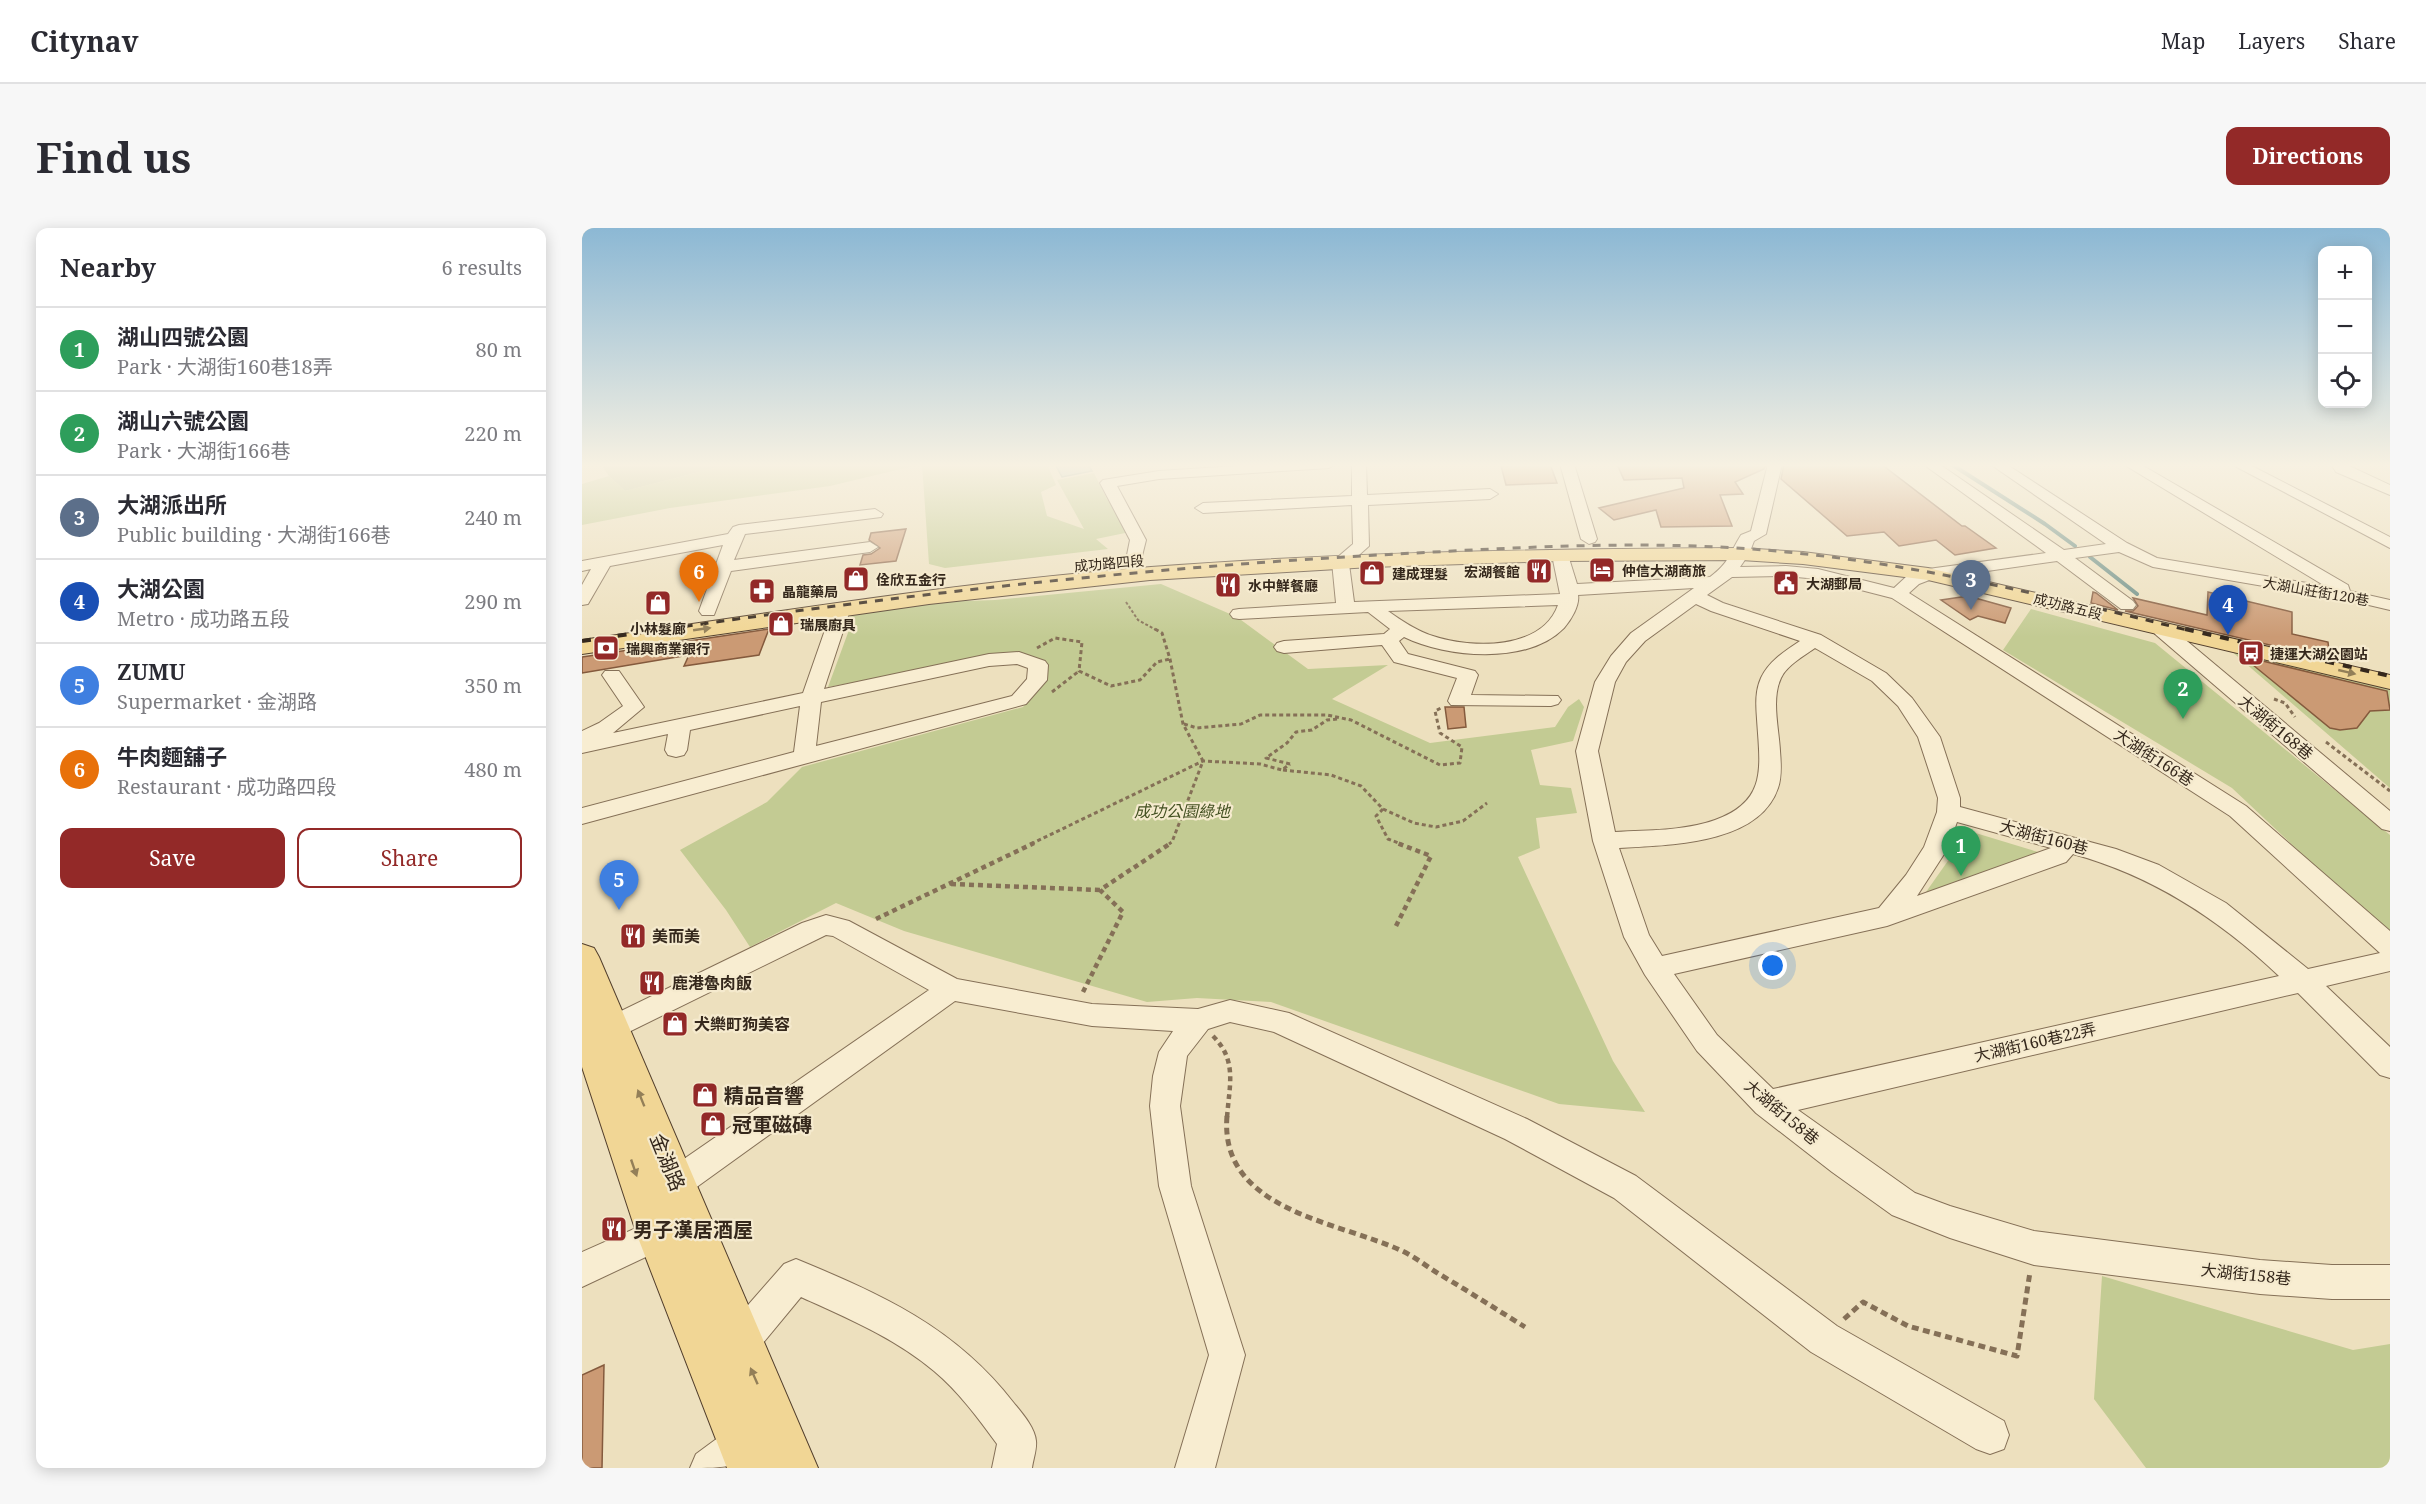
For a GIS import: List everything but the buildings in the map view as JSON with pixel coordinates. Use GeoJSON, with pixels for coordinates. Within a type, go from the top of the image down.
{"type":"FeatureCollection","features":[{"type":"Feature","properties":{"kind":"main road","name":"成功路四段"},"geometry":{"type":"LineString","coordinates":[[582,628],[1134,560],[1361,546],[1589,539],[1725,568]]}},
{"type":"Feature","properties":{"kind":"main road","name":"成功路五段"},"geometry":{"type":"LineString","coordinates":[[1725,568],[1850,549],[1961,568],[2390,663]]}},
{"type":"Feature","properties":{"kind":"main road","name":"成功路四段"},"geometry":{"type":"LineString","coordinates":[[582,647],[929,597],[1058,582],[1340,562],[1560,555],[1725,568]]}},
{"type":"Feature","properties":{"kind":"main road","name":"成功路五段"},"geometry":{"type":"LineString","coordinates":[[1725,568],[1803,558],[1928,574],[2390,682]]}},
{"type":"Feature","properties":{"kind":"main road","name":"金湖路"},"geometry":{"type":"LineString","coordinates":[[582,957],[592,1031],[675,1212],[740,1342],[756,1444]]}},
{"type":"Feature","properties":{"kind":"main road","name":"金湖路"},"geometry":{"type":"LineString","coordinates":[[592,1031],[675,1212],[756,1444],[793,1468]]}},
{"type":"Feature","properties":{"kind":"street"},"geometry":{"type":"LineString","coordinates":[[708,611],[734,538],[739,530],[808,522]]}},
{"type":"Feature","properties":{"kind":"street"},"geometry":{"type":"LineString","coordinates":[[1128,522],[1138,540],[1134,560]]}},
{"type":"Feature","properties":{"kind":"street"},"geometry":{"type":"LineString","coordinates":[[1346,608],[1340,562],[1361,546],[1360,522]]}},
{"type":"Feature","properties":{"kind":"street"},"geometry":{"type":"LineString","coordinates":[[1584,522],[1589,539]]}},
{"type":"Feature","properties":{"kind":"street","name":"大湖街158巷"},"geometry":{"type":"LineString","coordinates":[[1761,522],[1758,534],[1725,568],[1638,637],[1617,660],[1605,682],[1587,751],[1605,840],[1637,937],[1655,968],[1707,1043],[1767,1104],[1843,1162],[1904,1204],[1950,1222],[2034,1248],[2260,1277],[2332,1282],[2390,1282]]}},
{"type":"Feature","properties":{"kind":"street"},"geometry":{"type":"LineString","coordinates":[[2013,522],[2127,605]]}},
{"type":"Feature","properties":{"kind":"street","name":"大湖山莊街120巷"},"geometry":{"type":"LineString","coordinates":[[2083,522],[2121,547],[2153,562],[2356,597],[2390,605]]}},
{"type":"Feature","properties":{"kind":"street"},"geometry":{"type":"LineString","coordinates":[[2228,522],[2356,597]]}},
{"type":"Feature","properties":{"kind":"street"},"geometry":{"type":"LineString","coordinates":[[2349,522],[2390,543]]}},
{"type":"Feature","properties":{"kind":"street"},"geometry":{"type":"LineString","coordinates":[[582,566],[734,538]]}},
{"type":"Feature","properties":{"kind":"street"},"geometry":{"type":"LineString","coordinates":[[724,567],[870,547]]}},
{"type":"Feature","properties":{"kind":"street"},"geometry":{"type":"LineString","coordinates":[[1898,594],[1913,580],[1928,574],[2121,547]]}},
{"type":"Feature","properties":{"kind":"street"},"geometry":{"type":"LineString","coordinates":[[1284,646],[1396,634],[1463,648],[1502,648],[1538,638],[1552,630],[1564,616],[1569,594],[1560,555]]}},
{"type":"Feature","properties":{"kind":"street"},"geometry":{"type":"LineString","coordinates":[[582,600],[604,562]]}},
{"type":"Feature","properties":{"kind":"street"},"geometry":{"type":"LineString","coordinates":[[1725,568],[1718,607],[1814,639],[1879,677],[1905,702],[1929,737],[1949,798],[1949,812],[1936,848],[1915,881],[1887,916]]}},
{"type":"Feature","properties":{"kind":"street","name":"大湖街166巷"},"geometry":{"type":"LineString","coordinates":[[1239,614],[1569,594],[1725,568],[1818,574],[1898,594],[2238,811],[2390,946]]}},
{"type":"Feature","properties":{"kind":"street"},"geometry":{"type":"LineString","coordinates":[[1372,606],[1388,621],[1396,634],[1393,650],[1401,658],[1468,675],[1458,701],[1551,700]]}},
{"type":"Feature","properties":{"kind":"street"},"geometry":{"type":"LineString","coordinates":[[804,755],[811,698],[841,610]]}},
{"type":"Feature","properties":{"kind":"street","name":"大湖街168巷"},"geometry":{"type":"LineString","coordinates":[[2162,630],[2390,823]]}},
{"type":"Feature","properties":{"kind":"street"},"geometry":{"type":"LineString","coordinates":[[1605,840],[1691,835],[1732,822],[1756,808],[1768,787],[1769,738],[1766,696],[1769,681],[1775,670],[1814,639]]}},
{"type":"Feature","properties":{"kind":"street"},"geometry":{"type":"LineString","coordinates":[[582,746],[989,660],[1019,658],[1038,665],[1037,680],[1019,700],[804,755],[582,816]]}},
{"type":"Feature","properties":{"kind":"street"},"geometry":{"type":"LineString","coordinates":[[582,739],[606,728],[634,706],[612,675]]}},
{"type":"Feature","properties":{"kind":"street"},"geometry":{"type":"LineString","coordinates":[[676,750],[680,725]]}},
{"type":"Feature","properties":{"kind":"street","name":"大湖街160巷"},"geometry":{"type":"LineString","coordinates":[[1949,812],[2103,852],[2150,871],[2199,899],[2265,948],[2390,1066]]}},
{"type":"Feature","properties":{"kind":"street"},"geometry":{"type":"LineString","coordinates":[[1655,968],[1887,916],[2057,856],[2068,844]]}},
{"type":"Feature","properties":{"kind":"street"},"geometry":{"type":"LineString","coordinates":[[592,1031],[826,925],[840,928],[951,989],[1092,1015],[1198,1021],[1230,1011],[1279,1021],[1516,1129],[1625,1187],[1824,1339],[1990,1436]]}},
{"type":"Feature","properties":{"kind":"street","name":"大湖街160巷22弄"},"geometry":{"type":"LineString","coordinates":[[1767,1104],[2390,961]]}},
{"type":"Feature","properties":{"kind":"street"},"geometry":{"type":"LineString","coordinates":[[582,1270],[675,1212],[951,989]]}},
{"type":"Feature","properties":{"kind":"street"},"geometry":{"type":"LineString","coordinates":[[1195,1468],[1227,1355],[1175,1186],[1165,1106],[1168,1076],[1174,1052],[1198,1021]]}},
{"type":"Feature","properties":{"kind":"street"},"geometry":{"type":"LineString","coordinates":[[740,1342],[796,1276],[893,1323],[946,1357],[994,1407],[1017,1440],[1012,1468]]}},
{"type":"Feature","properties":{"kind":"street"},"geometry":{"type":"LineString","coordinates":[[710,1468],[756,1444]]}},
{"type":"Feature","properties":{"kind":"path"},"geometry":{"type":"LineString","coordinates":[[948,884],[1100,890],[1172,842],[1203,761],[1183,724],[1170,659],[1162,633],[1137,620],[1126,602]]}},
{"type":"Feature","properties":{"kind":"path"},"geometry":{"type":"LineString","coordinates":[[1035,649],[1055,638],[1082,642],[1079,671],[1052,692]]}},
{"type":"Feature","properties":{"kind":"path"},"geometry":{"type":"LineString","coordinates":[[1079,671],[1112,686],[1140,680],[1157,662],[1170,659]]}},
{"type":"Feature","properties":{"kind":"path"},"geometry":{"type":"LineString","coordinates":[[1183,724],[1197,728],[1241,724],[1260,715],[1327,715],[1344,719],[1440,765],[1460,763],[1462,747],[1440,733],[1436,711],[1458,701]]}},
{"type":"Feature","properties":{"kind":"path"},"geometry":{"type":"LineString","coordinates":[[1282,770],[1290,764],[1266,758],[1287,744],[1296,732],[1312,730],[1327,720],[1344,719]]}},
{"type":"Feature","properties":{"kind":"path"},"geometry":{"type":"LineString","coordinates":[[876,920],[1203,761],[1260,764],[1282,770],[1331,775],[1361,786],[1383,809],[1414,823],[1436,827],[1463,821],[1487,803]]}},
{"type":"Feature","properties":{"kind":"path"},"geometry":{"type":"LineString","coordinates":[[1383,809],[1376,816],[1388,838],[1431,856],[1396,926]]}},
{"type":"Feature","properties":{"kind":"path"},"geometry":{"type":"LineString","coordinates":[[1073,1012],[1123,912],[1100,890]]}},
{"type":"Feature","properties":{"kind":"path"},"geometry":{"type":"LineString","coordinates":[[1198,1021],[1224,1047],[1231,1068],[1225,1137],[1237,1166],[1254,1188],[1303,1216],[1401,1250],[1525,1327]]}},
{"type":"Feature","properties":{"kind":"path"},"geometry":{"type":"LineString","coordinates":[[1863,1302],[1908,1326],[2017,1356],[2034,1248]]}},
{"type":"Feature","properties":{"kind":"green space"},"geometry":{"type":"Polygon","coordinates":[[[582,522],[598,522],[582,525],[582,522]]]}},
{"type":"Feature","properties":{"kind":"green space"},"geometry":{"type":"Polygon","coordinates":[[[926,522],[1064,522],[1084,529],[1080,522],[1123,522],[1130,532],[1096,539],[1108,549],[945,568],[929,564],[926,522]]]}},
{"type":"Feature","properties":{"kind":"green space","name":"成功公園綠地"},"geometry":{"type":"Polygon","coordinates":[[[1161,584],[1237,617],[1308,669],[1388,665],[1332,699],[1430,743],[1555,727],[1568,707],[1579,699],[1584,707],[1573,741],[1531,750],[1540,785],[1571,788],[1577,813],[1536,818],[1540,848],[1518,857],[1613,1061],[1645,1112],[1559,1104],[1271,1002],[1197,998],[1147,1002],[904,931],[836,903],[750,947],[726,910],[680,850],[767,802],[802,767],[1023,707],[1047,679],[1047,662],[1017,653],[828,687],[849,630],[848,617],[910,603],[995,600],[1161,584]]]}},
{"type":"Feature","properties":{"kind":"green space"},"geometry":{"type":"Polygon","coordinates":[[[2031,609],[2155,643],[2390,835],[2390,937],[2232,788],[2003,650],[2031,609]]]}},
{"type":"Feature","properties":{"kind":"green space"},"geometry":{"type":"Polygon","coordinates":[[[2230,650],[2390,690],[2390,788],[2230,650]]]}},
{"type":"Feature","properties":{"kind":"green space"},"geometry":{"type":"Polygon","coordinates":[[[1969,831],[2038,852],[2028,860],[1931,896],[1926,892],[1969,831]]]}},
{"type":"Feature","properties":{"kind":"green space"},"geometry":{"type":"Polygon","coordinates":[[[2102,1276],[2353,1350],[2390,1344],[2390,1468],[2146,1468],[2094,1399],[2102,1276]]]}},
{"type":"Feature","properties":{"kind":"waterway"},"geometry":{"type":"LineString","coordinates":[[2042,522],[2075,546]]}},
{"type":"Feature","properties":{"kind":"waterway"},"geometry":{"type":"LineString","coordinates":[[2090,557],[2137,594]]}},
{"type":"Feature","properties":{"kind":"railway"},"geometry":{"type":"LineString","coordinates":[[653,631],[931,594],[1210,566],[1494,549],[1640,545],[1738,548],[1888,565],[1990,584],[2191,631]]}},
{"type":"Feature","properties":{"kind":"railway"},"geometry":{"type":"LineString","coordinates":[[582,641],[663,629]]}},
{"type":"Feature","properties":{"kind":"railway"},"geometry":{"type":"LineString","coordinates":[[2185,629],[2390,676]]}},
{"type":"Feature","properties":{"kind":"place","name":"仲信大湖商旅"},"geometry":{"type":"Point","coordinates":[1602,570]}},
{"type":"Feature","properties":{"kind":"place","name":"宏湖餐館"},"geometry":{"type":"Point","coordinates":[1539,571]}},
{"type":"Feature","properties":{"kind":"place","name":"建成理髮"},"geometry":{"type":"Point","coordinates":[1372,573]}},
{"type":"Feature","properties":{"kind":"place","name":"佺欣五金行"},"geometry":{"type":"Point","coordinates":[856,579]}},
{"type":"Feature","properties":{"kind":"place","name":"大湖郵局"},"geometry":{"type":"Point","coordinates":[1786,583]}},
{"type":"Feature","properties":{"kind":"place","name":"水中鮮餐廳"},"geometry":{"type":"Point","coordinates":[1228,585]}},
{"type":"Feature","properties":{"kind":"place","name":"晶龍藥局"},"geometry":{"type":"Point","coordinates":[762,591]}},
{"type":"Feature","properties":{"kind":"place","name":"牛肉麵舖子"},"geometry":{"type":"Point","coordinates":[699,602]}},
{"type":"Feature","properties":{"kind":"place","name":"小林髮廊"},"geometry":{"type":"Point","coordinates":[658,603]}},
{"type":"Feature","properties":{"kind":"place","name":"大湖派出所"},"geometry":{"type":"Point","coordinates":[1971,610]}},
{"type":"Feature","properties":{"kind":"place","name":"瑞展廚具"},"geometry":{"type":"Point","coordinates":[781,624]}},
{"type":"Feature","properties":{"kind":"place","name":"大湖公園"},"geometry":{"type":"Point","coordinates":[2228,635]}},
{"type":"Feature","properties":{"kind":"place","name":"瑞興商業銀行"},"geometry":{"type":"Point","coordinates":[606,648]}},
{"type":"Feature","properties":{"kind":"place","name":"捷運大湖公園站"},"geometry":{"type":"Point","coordinates":[2251,653]}},
{"type":"Feature","properties":{"kind":"place","name":"湖山六號公園"},"geometry":{"type":"Point","coordinates":[2183,719]}},
{"type":"Feature","properties":{"kind":"place","name":"湖山四號公園"},"geometry":{"type":"Point","coordinates":[1961,876]}},
{"type":"Feature","properties":{"kind":"place","name":"ZUMU"},"geometry":{"type":"Point","coordinates":[619,910]}},
{"type":"Feature","properties":{"kind":"place","name":"美而美"},"geometry":{"type":"Point","coordinates":[633,936]}},
{"type":"Feature","properties":{"kind":"place","name":"鹿港魯肉飯"},"geometry":{"type":"Point","coordinates":[652,983]}},
{"type":"Feature","properties":{"kind":"place","name":"犬樂町狗美容"},"geometry":{"type":"Point","coordinates":[675,1024]}},
{"type":"Feature","properties":{"kind":"place","name":"精品音響"},"geometry":{"type":"Point","coordinates":[705,1095]}},
{"type":"Feature","properties":{"kind":"place","name":"冠軍磁磚"},"geometry":{"type":"Point","coordinates":[713,1124]}},
{"type":"Feature","properties":{"kind":"place","name":"男子漢居酒屋"},"geometry":{"type":"Point","coordinates":[614,1229]}}]}
